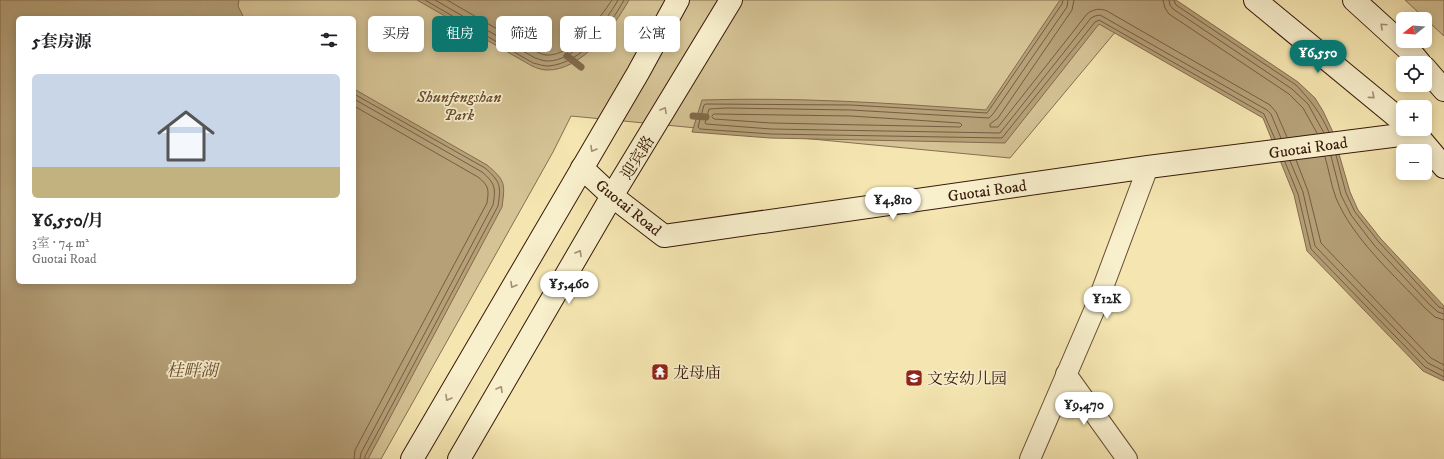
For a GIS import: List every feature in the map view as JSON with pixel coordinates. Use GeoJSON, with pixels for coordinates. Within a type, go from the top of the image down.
{"type":"FeatureCollection","features":[{"type":"Feature","properties":{"kind":"street"},"geometry":{"type":"LineString","coordinates":[[412,459],[638,73],[678,0]]}},
{"type":"Feature","properties":{"kind":"street","name":"迎宾路"},"geometry":{"type":"LineString","coordinates":[[459,459],[612,196],[731,0]]}},
{"type":"Feature","properties":{"kind":"street"},"geometry":{"type":"LineString","coordinates":[[1255,0],[1396,116]]}},
{"type":"Feature","properties":{"kind":"street"},"geometry":{"type":"LineString","coordinates":[[1354,0],[1413,56]]}},
{"type":"Feature","properties":{"kind":"street"},"geometry":{"type":"LineString","coordinates":[[1432,76],[1444,90]]}},
{"type":"Feature","properties":{"kind":"street","name":"Guotai Road"},"geometry":{"type":"LineString","coordinates":[[582,168],[612,196],[664,236],[1148,167],[1238,156],[1396,130]]}},
{"type":"Feature","properties":{"kind":"street"},"geometry":{"type":"LineString","coordinates":[[1417,136],[1444,167]]}},
{"type":"Feature","properties":{"kind":"street"},"geometry":{"type":"LineString","coordinates":[[1030,459],[1096,306],[1148,167]]}},
{"type":"Feature","properties":{"kind":"street"},"geometry":{"type":"LineString","coordinates":[[1066,374],[1127,459]]}},
{"type":"Feature","properties":{"kind":"green space","name":"Shunfengshan Park"},"geometry":{"type":"Polygon","coordinates":[[[0,0],[1142,0],[1010,158],[571,116],[553,152],[381,459],[0,459],[0,0]]]}},
{"type":"Feature","properties":{"kind":"green space"},"geometry":{"type":"Polygon","coordinates":[[[1405,0],[1444,0],[1444,36],[1432,25],[1432,12],[1418,12],[1405,0]]]}},
{"type":"Feature","properties":{"kind":"water","name":"桂畔湖"},"geometry":{"type":"Polygon","coordinates":[[[0,0],[239,0],[238,6],[243,16],[16,16],[16,284],[356,284],[356,90],[487,165],[501,179],[504,188],[502,207],[368,459],[0,459],[0,0]]]}},
{"type":"Feature","properties":{"kind":"water"},"geometry":{"type":"Polygon","coordinates":[[[417,0],[629,0],[616,21],[616,16],[560,16],[560,52],[588,52],[572,63],[560,68],[547,70],[532,66],[508,52],[552,52],[552,16],[496,16],[496,45],[488,41],[488,16],[445,16],[417,0]]]}},
{"type":"Feature","properties":{"kind":"water"},"geometry":{"type":"Polygon","coordinates":[[[1060,0],[1176,0],[1298,82],[1315,98],[1332,130],[1350,192],[1358,210],[1381,239],[1444,306],[1444,381],[1423,371],[1307,251],[1294,195],[1263,118],[1099,24],[1005,143],[770,138],[692,132],[702,100],[773,99],[844,101],[986,110],[1060,0]]]}},
{"type":"Feature","properties":{"kind":"waterway"},"geometry":{"type":"LineString","coordinates":[[567,56],[581,67]]}},
{"type":"Feature","properties":{"kind":"waterway"},"geometry":{"type":"LineString","coordinates":[[693,116],[706,117]]}},
{"type":"Feature","properties":{"kind":"place","name":"龙母庙"},"geometry":{"type":"Point","coordinates":[660,372]}},
{"type":"Feature","properties":{"kind":"place","name":"文安幼儿园"},"geometry":{"type":"Point","coordinates":[914,378]}}]}
